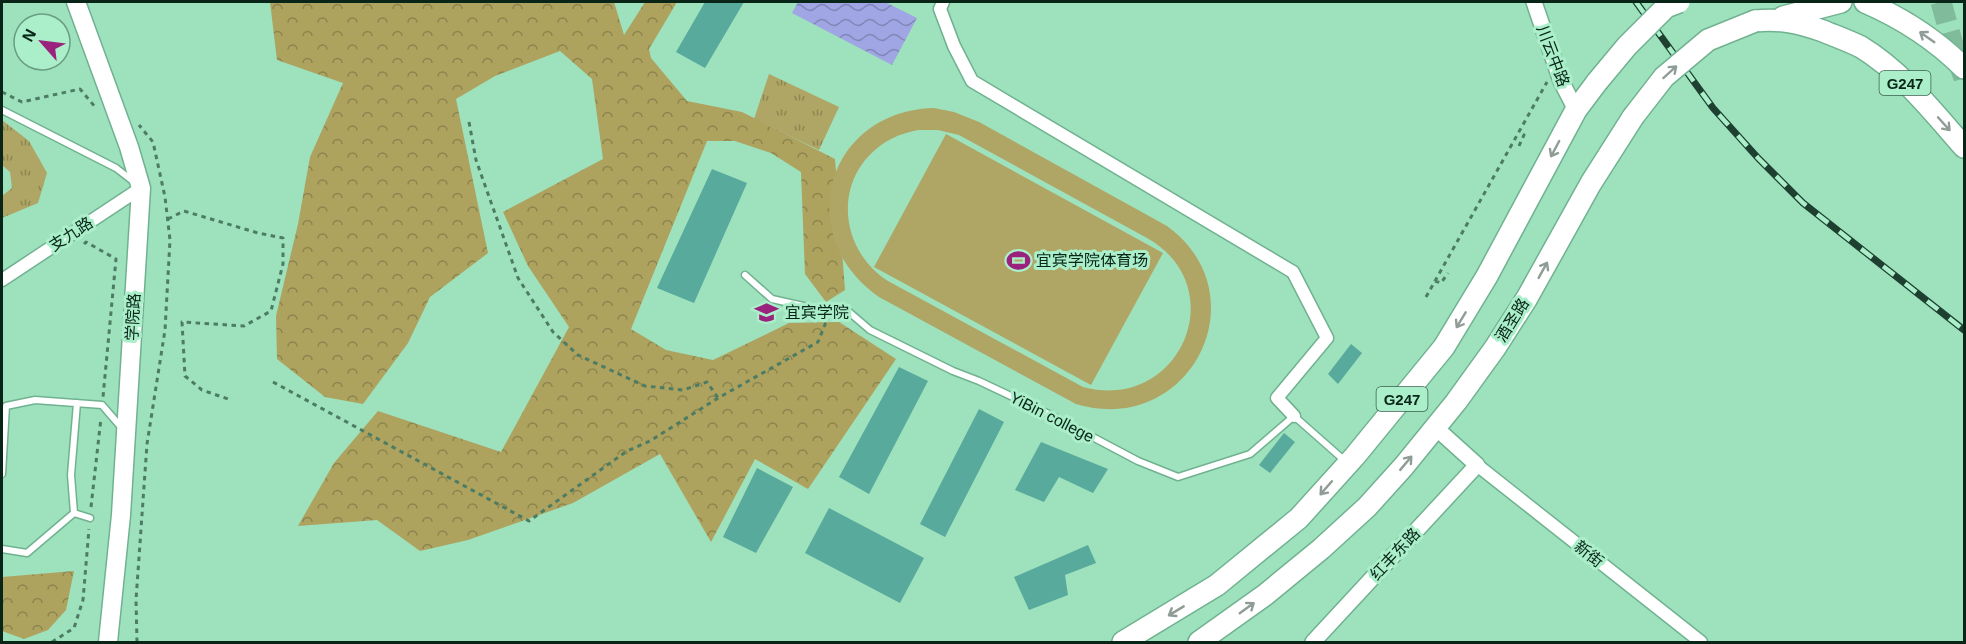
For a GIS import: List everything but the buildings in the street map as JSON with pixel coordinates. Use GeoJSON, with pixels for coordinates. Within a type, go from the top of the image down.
{"type":"FeatureCollection","features":[{"type":"Feature","properties":{"kind":"highway","name":"G247"},"geometry":{"type":"LineString","coordinates":[[1124,642],[1217,585],[1299,518],[1347,463],[1444,347],[1487,276],[1576,110],[1627,46],[1666,7],[1679,2]]}},
{"type":"Feature","properties":{"kind":"highway","name":"酒圣路"},"geometry":{"type":"LineString","coordinates":[[1199,642],[1265,595],[1352,521],[1436,428],[1495,348],[1527,298],[1591,183],[1633,117],[1664,77],[1708,40],[1764,20],[1841,2]]}},
{"type":"Feature","properties":{"kind":"highway"},"geometry":{"type":"LineString","coordinates":[[1865,2],[1886,11],[1923,33],[1965,68]]}},
{"type":"Feature","properties":{"kind":"highway","name":"G247"},"geometry":{"type":"LineString","coordinates":[[1764,20],[1793,21],[1860,46],[1878,59],[1925,104],[1965,147]]}},
{"type":"Feature","properties":{"kind":"main road","name":"学院路"},"geometry":{"type":"LineString","coordinates":[[76,2],[129,147],[141,188],[121,515],[108,642]]}},
{"type":"Feature","properties":{"kind":"street"},"geometry":{"type":"LineString","coordinates":[[943,2],[940,9],[954,46],[972,81],[1293,272],[1327,338],[1277,398],[1294,416]]}},
{"type":"Feature","properties":{"kind":"street","name":"川云中路"},"geometry":{"type":"LineString","coordinates":[[1534,2],[1557,69],[1576,110]]}},
{"type":"Feature","properties":{"kind":"street","name":"支九路"},"geometry":{"type":"LineString","coordinates":[[2,280],[141,188]]}},
{"type":"Feature","properties":{"kind":"street"},"geometry":{"type":"LineString","coordinates":[[1436,428],[1477,465]]}},
{"type":"Feature","properties":{"kind":"street","name":"红丰东路"},"geometry":{"type":"LineString","coordinates":[[1313,642],[1477,465]]}},
{"type":"Feature","properties":{"kind":"street","name":"新街"},"geometry":{"type":"LineString","coordinates":[[1477,465],[1701,642]]}},
{"type":"Feature","properties":{"kind":"lane"},"geometry":{"type":"LineString","coordinates":[[2,110],[116,168],[141,188]]}},
{"type":"Feature","properties":{"kind":"lane","name":"YiBin college"},"geometry":{"type":"LineString","coordinates":[[745,275],[772,299],[830,312],[849,312],[870,330],[953,371],[1051,415],[1138,461],[1178,477],[1250,454],[1294,416]]}},
{"type":"Feature","properties":{"kind":"lane"},"geometry":{"type":"LineString","coordinates":[[2,474],[6,406],[35,400],[102,405],[126,433]]}},
{"type":"Feature","properties":{"kind":"lane"},"geometry":{"type":"LineString","coordinates":[[74,513],[71,475],[77,403]]}},
{"type":"Feature","properties":{"kind":"lane"},"geometry":{"type":"LineString","coordinates":[[1294,416],[1347,463]]}},
{"type":"Feature","properties":{"kind":"lane"},"geometry":{"type":"LineString","coordinates":[[74,513],[90,518]]}},
{"type":"Feature","properties":{"kind":"lane"},"geometry":{"type":"LineString","coordinates":[[2,549],[27,553],[74,513]]}},
{"type":"Feature","properties":{"kind":"path"},"geometry":{"type":"LineString","coordinates":[[1426,297],[1548,79],[1557,69]]}},
{"type":"Feature","properties":{"kind":"path"},"geometry":{"type":"LineString","coordinates":[[469,122],[476,160],[519,279],[553,332],[579,355],[645,386],[683,390],[707,382],[718,398]]}},
{"type":"Feature","properties":{"kind":"path"},"geometry":{"type":"LineString","coordinates":[[1519,146],[1524,135],[1520,131]]}},
{"type":"Feature","properties":{"kind":"path"},"geometry":{"type":"LineString","coordinates":[[168,219],[184,211],[283,238],[283,264],[271,311],[244,326],[182,322],[185,376],[202,390],[231,400]]}},
{"type":"Feature","properties":{"kind":"path"},"geometry":{"type":"LineString","coordinates":[[52,642],[74,628],[83,600],[117,259],[86,242],[77,248]]}},
{"type":"Feature","properties":{"kind":"path"},"geometry":{"type":"LineString","coordinates":[[1436,281],[1441,283],[1448,273]]}},
{"type":"Feature","properties":{"kind":"path"},"geometry":{"type":"LineString","coordinates":[[273,382],[529,520],[627,451],[650,441],[718,398],[818,342],[830,312]]}},
{"type":"Feature","properties":{"kind":"green space"},"geometry":{"type":"Polygon","coordinates":[[[270,2],[614,2],[624,35],[645,2],[677,2],[649,49],[651,58],[687,101],[742,112],[835,159],[845,290],[826,302],[805,274],[801,172],[771,153],[735,141],[707,141],[631,329],[666,350],[713,360],[789,323],[839,322],[896,359],[808,489],[755,459],[711,542],[660,454],[573,503],[468,540],[420,551],[377,520],[298,526],[334,463],[378,411],[501,452],[569,327],[528,266],[503,212],[603,159],[592,79],[560,51],[495,76],[456,99],[488,253],[430,297],[408,343],[363,404],[325,397],[277,359],[276,316],[298,224],[310,157],[343,83],[277,60],[270,2]]]}},
{"type":"Feature","properties":{"kind":"green space"},"geometry":{"type":"Polygon","coordinates":[[[769,74],[839,107],[819,150],[754,119],[769,74]]]}},
{"type":"Feature","properties":{"kind":"green space"},"geometry":{"type":"Polygon","coordinates":[[[934,108],[954,112],[979,122],[1167,226],[1195,255],[1209,288],[1210,322],[1200,354],[1180,381],[1152,400],[1117,409],[1076,404],[879,297],[852,271],[835,242],[829,211],[833,181],[846,153],[867,130],[897,114],[934,108]],[[918,130],[894,137],[872,153],[859,169],[851,189],[848,209],[850,229],[858,249],[871,266],[888,281],[1083,387],[1117,390],[1146,382],[1169,364],[1184,341],[1191,314],[1187,286],[1173,260],[1147,238],[959,135],[938,130],[918,130]]]}},
{"type":"Feature","properties":{"kind":"green space"},"geometry":{"type":"Polygon","coordinates":[[[2,120],[29,141],[47,173],[38,203],[2,218],[2,196],[12,188],[10,172],[2,165],[2,120]]]}},
{"type":"Feature","properties":{"kind":"green space","name":"宜宾学院体育场"},"geometry":{"type":"Polygon","coordinates":[[[946,134],[1163,253],[1091,385],[874,267],[946,134]]]}},
{"type":"Feature","properties":{"kind":"green space"},"geometry":{"type":"Polygon","coordinates":[[[74,571],[66,610],[48,630],[24,639],[2,631],[2,577],[74,571]]]}},
{"type":"Feature","properties":{"kind":"water"},"geometry":{"type":"Polygon","coordinates":[[[798,2],[885,2],[917,18],[892,65],[792,13],[798,2]]]}},
{"type":"Feature","properties":{"kind":"tunnel"},"geometry":{"type":"LineString","coordinates":[[1941,2],[1964,78]]}},
{"type":"Feature","properties":{"kind":"railway"},"geometry":{"type":"LineString","coordinates":[[1636,2],[1713,108],[1758,158],[1803,203],[1964,330]]}},
{"type":"Feature","properties":{"kind":"place","name":"宜宾学院体育场"},"geometry":{"type":"Point","coordinates":[1018,260]}},
{"type":"Feature","properties":{"kind":"place","name":"宜宾学院"},"geometry":{"type":"Point","coordinates":[767,312]}}]}
